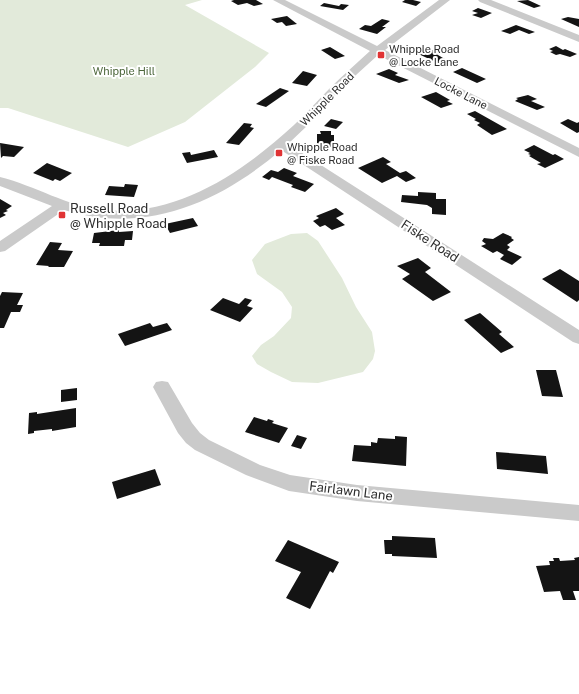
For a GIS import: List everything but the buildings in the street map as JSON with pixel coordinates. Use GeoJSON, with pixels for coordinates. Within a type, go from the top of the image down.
{"type":"FeatureCollection","features":[{"type":"Feature","properties":{"kind":"street","name":"Locke Lane"},"geometry":{"type":"LineString","coordinates":[[278,0],[579,153]]}},
{"type":"Feature","properties":{"kind":"street","name":"Whipple Road"},"geometry":{"type":"LineString","coordinates":[[0,181],[62,205],[83,211],[118,215],[139,214],[166,209],[206,194],[230,182],[260,162],[299,127],[340,84],[378,50],[445,0]]}},
{"type":"Feature","properties":{"kind":"street"},"geometry":{"type":"LineString","coordinates":[[483,0],[579,39]]}},
{"type":"Feature","properties":{"kind":"street","name":"Fiske Road"},"geometry":{"type":"LineString","coordinates":[[280,144],[579,338]]}},
{"type":"Feature","properties":{"kind":"street"},"geometry":{"type":"LineString","coordinates":[[0,248],[62,205]]}},
{"type":"Feature","properties":{"kind":"street","name":"Fairlawn Lane"},"geometry":{"type":"LineString","coordinates":[[162,387],[185,428],[193,438],[202,445],[253,470],[289,482],[357,493],[579,513]]}},
{"type":"Feature","properties":{"kind":"green space","name":"Whipple Hill"},"geometry":{"type":"Polygon","coordinates":[[[0,0],[202,0],[185,5],[269,53],[255,67],[185,122],[128,147],[8,108],[0,108],[0,0]]]}},
{"type":"Feature","properties":{"kind":"green space"},"geometry":{"type":"Polygon","coordinates":[[[307,233],[318,241],[342,278],[356,307],[372,332],[375,351],[373,359],[363,372],[318,383],[292,382],[257,364],[252,356],[261,345],[274,336],[291,318],[292,307],[282,292],[257,274],[252,260],[265,244],[291,234],[307,233]]]}},
{"type":"Feature","properties":{"kind":"place","name":"Whipple Road @ Locke Lane"},"geometry":{"type":"Point","coordinates":[381,55]}},
{"type":"Feature","properties":{"kind":"place","name":"Whipple Road @ Fiske Road"},"geometry":{"type":"Point","coordinates":[279,153]}},
{"type":"Feature","properties":{"kind":"place","name":"Russell Road @ Whipple Road"},"geometry":{"type":"Point","coordinates":[62,215]}}]}
